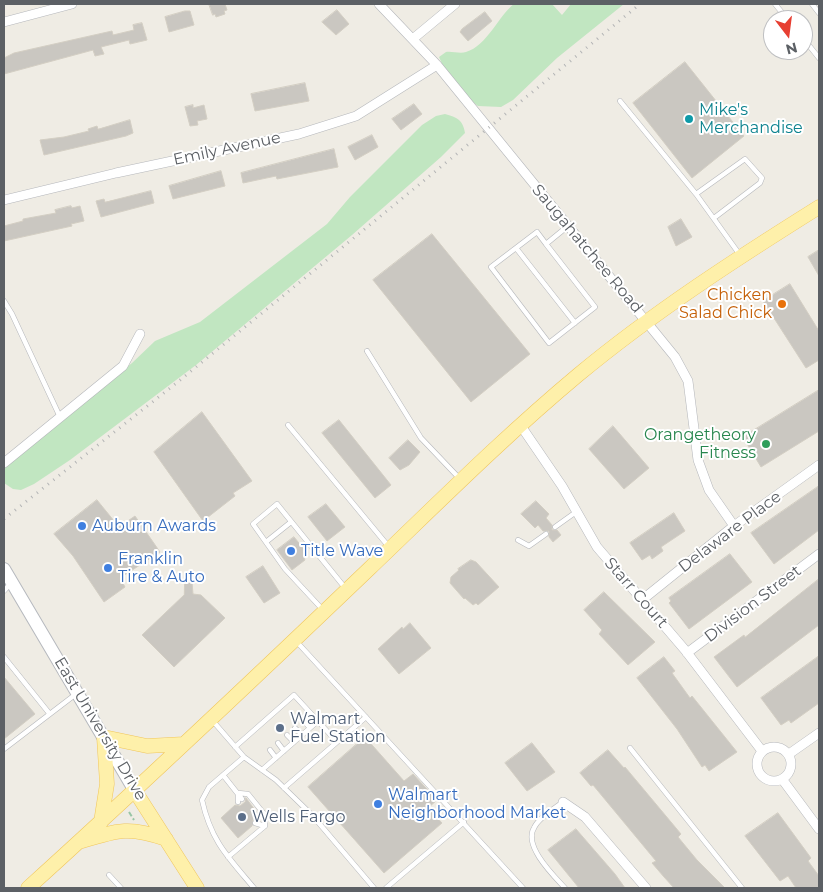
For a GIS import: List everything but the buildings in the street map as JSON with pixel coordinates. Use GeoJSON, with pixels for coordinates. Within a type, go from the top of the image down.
{"type":"FeatureCollection","features":[{"type":"Feature","properties":{"kind":"main road"},"geometry":{"type":"LineString","coordinates":[[28,888],[135,791],[521,426],[578,376],[667,307],[741,256],[819,207]]}},
{"type":"Feature","properties":{"kind":"main road","name":"East University Drive"},"geometry":{"type":"LineString","coordinates":[[4,569],[8,587],[78,693],[135,791],[198,888]]}},
{"type":"Feature","properties":{"kind":"main road"},"geometry":{"type":"LineString","coordinates":[[101,822],[107,784],[104,737],[147,746],[184,744]]}},
{"type":"Feature","properties":{"kind":"main road"},"geometry":{"type":"LineString","coordinates":[[79,842],[125,829],[137,830],[166,838]]}},
{"type":"Feature","properties":{"kind":"street"},"geometry":{"type":"LineString","coordinates":[[4,22],[72,4]]}},
{"type":"Feature","properties":{"kind":"street","name":"Saugahatchee Road"},"geometry":{"type":"LineString","coordinates":[[379,4],[414,38],[437,65],[675,357],[688,381],[698,460],[709,490],[734,526]]}},
{"type":"Feature","properties":{"kind":"street"},"geometry":{"type":"LineString","coordinates":[[414,38],[454,4]]}},
{"type":"Feature","properties":{"kind":"street","name":"Emily Avenue"},"geometry":{"type":"LineString","coordinates":[[4,200],[116,172],[299,134],[356,116],[437,65]]}},
{"type":"Feature","properties":{"kind":"street"},"geometry":{"type":"LineString","coordinates":[[4,462],[123,366],[140,334]]}},
{"type":"Feature","properties":{"kind":"street","name":"Starr Court"},"geometry":{"type":"LineString","coordinates":[[521,426],[562,486],[601,552],[687,652],[762,752]]}},
{"type":"Feature","properties":{"kind":"street","name":"Delaware Place"},"geometry":{"type":"LineString","coordinates":[[642,600],[734,526],[819,465]]}},
{"type":"Feature","properties":{"kind":"street","name":"Division Street"},"geometry":{"type":"LineString","coordinates":[[687,652],[819,554]]}},
{"type":"Feature","properties":{"kind":"street"},"geometry":{"type":"LineString","coordinates":[[789,754],[819,733]]}},
{"type":"Feature","properties":{"kind":"street"},"geometry":{"type":"LineString","coordinates":[[776,746],[789,754],[792,765],[787,776],[782,779],[768,780],[760,774],[757,760],[762,752],[776,746]]}},
{"type":"Feature","properties":{"kind":"street"},"geometry":{"type":"LineString","coordinates":[[782,779],[819,829]]}},
{"type":"Feature","properties":{"kind":"street"},"geometry":{"type":"LineString","coordinates":[[563,802],[585,816],[646,888]]}},
{"type":"Feature","properties":{"kind":"lane"},"geometry":{"type":"LineString","coordinates":[[812,4],[819,13]]}},
{"type":"Feature","properties":{"kind":"lane"},"geometry":{"type":"LineString","coordinates":[[620,101],[696,194],[741,256]]}},
{"type":"Feature","properties":{"kind":"lane"},"geometry":{"type":"LineString","coordinates":[[696,194],[742,160],[748,160],[758,172],[762,178],[760,183],[714,218]]}},
{"type":"Feature","properties":{"kind":"lane"},"geometry":{"type":"LineString","coordinates":[[546,244],[568,226]]}},
{"type":"Feature","properties":{"kind":"lane"},"geometry":{"type":"LineString","coordinates":[[537,232],[596,307],[550,343],[491,267],[516,248],[537,232]]}},
{"type":"Feature","properties":{"kind":"lane"},"geometry":{"type":"LineString","coordinates":[[516,248],[575,323]]}},
{"type":"Feature","properties":{"kind":"lane"},"geometry":{"type":"LineString","coordinates":[[4,301],[12,314],[60,417]]}},
{"type":"Feature","properties":{"kind":"lane"},"geometry":{"type":"LineString","coordinates":[[367,351],[421,438],[462,481]]}},
{"type":"Feature","properties":{"kind":"lane"},"geometry":{"type":"LineString","coordinates":[[288,425],[390,549]]}},
{"type":"Feature","properties":{"kind":"lane"},"geometry":{"type":"LineString","coordinates":[[324,612],[285,569],[253,524],[276,504],[347,590]]}},
{"type":"Feature","properties":{"kind":"lane"},"geometry":{"type":"LineString","coordinates":[[555,527],[576,512]]}},
{"type":"Feature","properties":{"kind":"lane"},"geometry":{"type":"LineString","coordinates":[[266,542],[291,522]]}},
{"type":"Feature","properties":{"kind":"lane"},"geometry":{"type":"LineString","coordinates":[[518,540],[529,546],[546,534]]}},
{"type":"Feature","properties":{"kind":"lane"},"geometry":{"type":"LineString","coordinates":[[295,640],[523,888]]}},
{"type":"Feature","properties":{"kind":"lane"},"geometry":{"type":"LineString","coordinates":[[4,657],[49,713]]}},
{"type":"Feature","properties":{"kind":"lane"},"geometry":{"type":"LineString","coordinates":[[4,749],[49,713],[78,693]]}},
{"type":"Feature","properties":{"kind":"lane"},"geometry":{"type":"LineString","coordinates":[[235,747],[294,694],[337,742]]}},
{"type":"Feature","properties":{"kind":"lane"},"geometry":{"type":"LineString","coordinates":[[286,702],[291,707]]}},
{"type":"Feature","properties":{"kind":"lane"},"geometry":{"type":"LineString","coordinates":[[278,709],[283,714]]}},
{"type":"Feature","properties":{"kind":"lane"},"geometry":{"type":"LineString","coordinates":[[270,716],[275,722]]}},
{"type":"Feature","properties":{"kind":"lane"},"geometry":{"type":"LineString","coordinates":[[284,788],[366,717]]}},
{"type":"Feature","properties":{"kind":"lane"},"geometry":{"type":"LineString","coordinates":[[211,719],[244,757],[284,788],[312,815],[374,888]]}},
{"type":"Feature","properties":{"kind":"lane"},"geometry":{"type":"LineString","coordinates":[[304,721],[310,728]]}},
{"type":"Feature","properties":{"kind":"lane"},"geometry":{"type":"LineString","coordinates":[[262,770],[318,721]]}},
{"type":"Feature","properties":{"kind":"lane"},"geometry":{"type":"LineString","coordinates":[[261,724],[266,730]]}},
{"type":"Feature","properties":{"kind":"lane"},"geometry":{"type":"LineString","coordinates":[[295,728],[302,736]]}},
{"type":"Feature","properties":{"kind":"lane"},"geometry":{"type":"LineString","coordinates":[[253,731],[257,736]]}},
{"type":"Feature","properties":{"kind":"lane"},"geometry":{"type":"LineString","coordinates":[[288,735],[294,742]]}},
{"type":"Feature","properties":{"kind":"lane"},"geometry":{"type":"LineString","coordinates":[[278,743],[284,751]]}},
{"type":"Feature","properties":{"kind":"lane"},"geometry":{"type":"LineString","coordinates":[[630,748],[742,888]]}},
{"type":"Feature","properties":{"kind":"lane"},"geometry":{"type":"LineString","coordinates":[[270,750],[276,758]]}},
{"type":"Feature","properties":{"kind":"lane"},"geometry":{"type":"LineString","coordinates":[[244,757],[209,787],[202,800],[208,825],[228,857],[254,888]]}},
{"type":"Feature","properties":{"kind":"lane"},"geometry":{"type":"LineString","coordinates":[[223,775],[238,793],[240,801]]}},
{"type":"Feature","properties":{"kind":"lane"},"geometry":{"type":"LineString","coordinates":[[228,857],[264,826],[265,815],[248,794],[238,793]]}},
{"type":"Feature","properties":{"kind":"lane"},"geometry":{"type":"LineString","coordinates":[[563,802],[533,828],[532,836],[539,858],[564,888]]}},
{"type":"Feature","properties":{"kind":"lane"},"geometry":{"type":"LineString","coordinates":[[259,820],[264,826]]}},
{"type":"Feature","properties":{"kind":"lane"},"geometry":{"type":"LineString","coordinates":[[386,888],[464,822]]}},
{"type":"Feature","properties":{"kind":"lane"},"geometry":{"type":"LineString","coordinates":[[255,824],[264,826]]}},
{"type":"Feature","properties":{"kind":"lane"},"geometry":{"type":"LineString","coordinates":[[109,875],[121,888]]}},
{"type":"Feature","properties":{"kind":"green space"},"geometry":{"type":"Polygon","coordinates":[[[514,4],[552,4],[562,15],[571,4],[624,4],[557,58],[513,100],[501,107],[478,106],[469,99],[444,68],[439,57],[446,52],[464,53],[473,49],[480,44],[514,4]]]}},
{"type":"Feature","properties":{"kind":"green space"},"geometry":{"type":"Polygon","coordinates":[[[445,114],[459,120],[463,125],[465,133],[441,157],[352,235],[196,365],[70,460],[34,484],[21,490],[13,489],[4,483],[4,468],[132,363],[155,341],[200,322],[327,224],[350,197],[422,125],[436,116],[445,114]]]}},
{"type":"Feature","properties":{"kind":"railway"},"geometry":{"type":"LineString","coordinates":[[4,519],[174,385],[640,4]]}},
{"type":"Feature","properties":{"kind":"place","name":"Mike's Merchandise"},"geometry":{"type":"Point","coordinates":[689,119]}},
{"type":"Feature","properties":{"kind":"place","name":"Chicken Salad Chick"},"geometry":{"type":"Point","coordinates":[782,304]}},
{"type":"Feature","properties":{"kind":"place","name":"Orangetheory Fitness"},"geometry":{"type":"Point","coordinates":[766,444]}},
{"type":"Feature","properties":{"kind":"place","name":"Auburn Awards"},"geometry":{"type":"Point","coordinates":[82,526]}},
{"type":"Feature","properties":{"kind":"place","name":"Title Wave"},"geometry":{"type":"Point","coordinates":[291,551]}},
{"type":"Feature","properties":{"kind":"place","name":"Franklin Tire & Auto"},"geometry":{"type":"Point","coordinates":[108,568]}},
{"type":"Feature","properties":{"kind":"place","name":"Walmart Fuel Station"},"geometry":{"type":"Point","coordinates":[280,728]}},
{"type":"Feature","properties":{"kind":"place","name":"Walmart Neighborhood Market"},"geometry":{"type":"Point","coordinates":[378,804]}},
{"type":"Feature","properties":{"kind":"place","name":"Wells Fargo"},"geometry":{"type":"Point","coordinates":[242,817]}}]}
